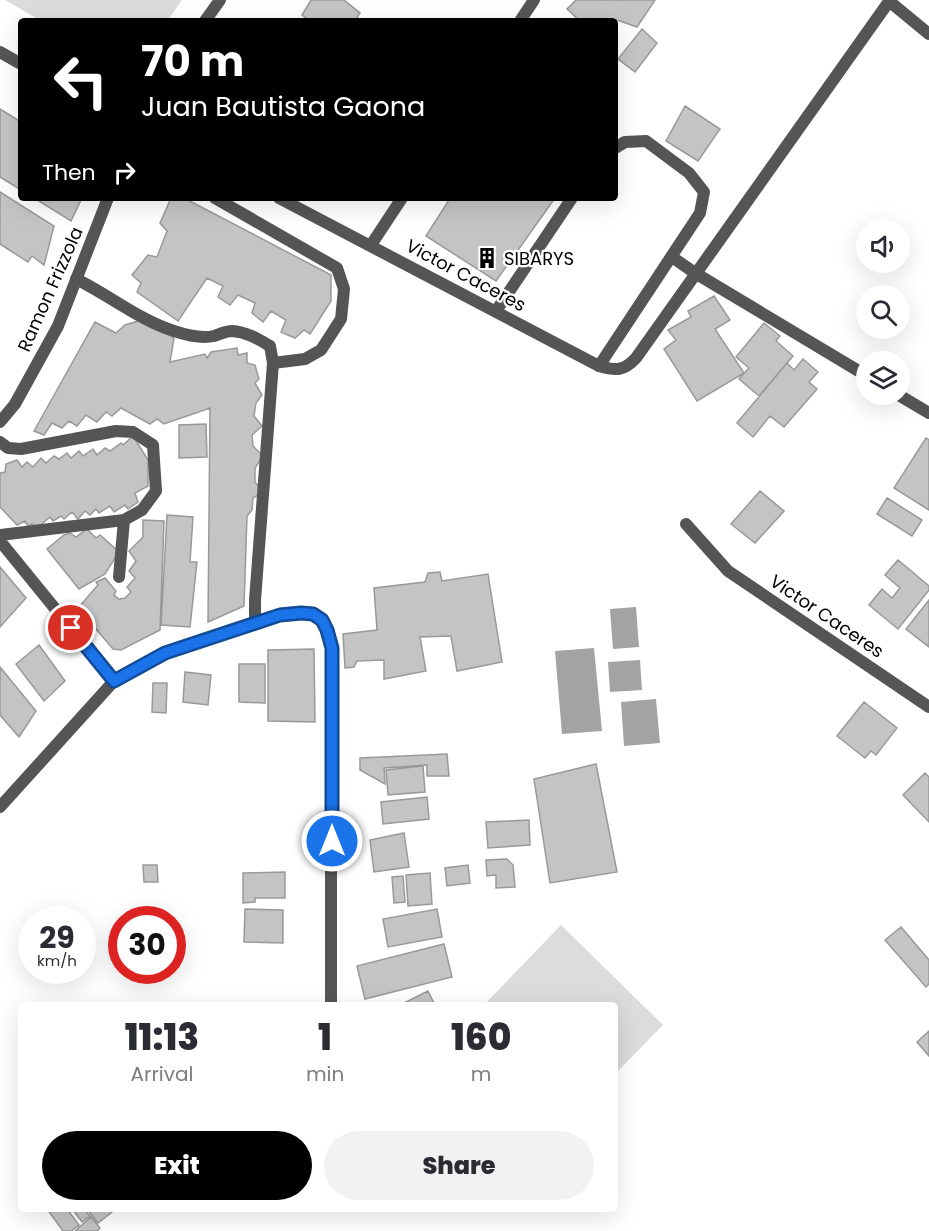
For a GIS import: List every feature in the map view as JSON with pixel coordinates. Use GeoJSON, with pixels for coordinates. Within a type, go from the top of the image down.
{"type":"FeatureCollection","features":[{"type":"Feature","properties":{"kind":"street"},"geometry":{"type":"LineString","coordinates":[[207,18],[220,0]]}},
{"type":"Feature","properties":{"kind":"street"},"geometry":{"type":"LineString","coordinates":[[522,18],[534,0]]}},
{"type":"Feature","properties":{"kind":"street"},"geometry":{"type":"LineString","coordinates":[[695,273],[890,1],[929,34]]}},
{"type":"Feature","properties":{"kind":"street"},"geometry":{"type":"LineString","coordinates":[[0,52],[18,62]]}},
{"type":"Feature","properties":{"kind":"street"},"geometry":{"type":"LineString","coordinates":[[599,366],[700,213],[704,192],[688,173],[646,141],[625,142],[618,146]]}},
{"type":"Feature","properties":{"kind":"street","name":"Ramon Frizzola"},"geometry":{"type":"LineString","coordinates":[[0,423],[15,404],[52,335],[107,201]]}},
{"type":"Feature","properties":{"kind":"street"},"geometry":{"type":"LineString","coordinates":[[220,201],[337,268],[344,289],[341,318],[321,350],[305,359],[273,363]]}},
{"type":"Feature","properties":{"kind":"street","name":"Victor Caceres"},"geometry":{"type":"LineString","coordinates":[[285,201],[599,366],[617,371],[627,368],[636,358],[695,273]]}},
{"type":"Feature","properties":{"kind":"street"},"geometry":{"type":"LineString","coordinates":[[370,245],[400,201]]}},
{"type":"Feature","properties":{"kind":"street"},"geometry":{"type":"LineString","coordinates":[[496,311],[570,201]]}},
{"type":"Feature","properties":{"kind":"street"},"geometry":{"type":"LineString","coordinates":[[672,257],[856,369]]}},
{"type":"Feature","properties":{"kind":"street"},"geometry":{"type":"LineString","coordinates":[[76,279],[102,292],[115,302],[172,330],[194,336],[212,337],[231,331],[253,336],[270,346],[273,363],[255,623]]}},
{"type":"Feature","properties":{"kind":"street"},"geometry":{"type":"LineString","coordinates":[[910,402],[929,413]]}},
{"type":"Feature","properties":{"kind":"street"},"geometry":{"type":"LineString","coordinates":[[0,442],[8,448],[21,449],[116,431],[133,432],[153,445],[156,491],[142,510],[124,520],[0,535]]}},
{"type":"Feature","properties":{"kind":"street"},"geometry":{"type":"LineString","coordinates":[[119,576],[124,520]]}},
{"type":"Feature","properties":{"kind":"street","name":"Victor Caceres"},"geometry":{"type":"LineString","coordinates":[[686,524],[728,571],[929,707]]}},
{"type":"Feature","properties":{"kind":"street"},"geometry":{"type":"LineString","coordinates":[[0,541],[114,681]]}},
{"type":"Feature","properties":{"kind":"street"},"geometry":{"type":"LineString","coordinates":[[0,807],[114,681],[165,653],[280,615],[313,614],[322,620],[332,648],[331,1002]]}},
{"type":"Feature","properties":{"kind":"shaded area"},"geometry":{"type":"Polygon","coordinates":[[[5,0],[182,0],[169,18],[36,18],[5,0]]]}},
{"type":"Feature","properties":{"kind":"shaded area"},"geometry":{"type":"Polygon","coordinates":[[[636,607],[639,647],[613,649],[610,609],[636,607]]]}},
{"type":"Feature","properties":{"kind":"shaded area"},"geometry":{"type":"Polygon","coordinates":[[[594,648],[602,731],[562,734],[555,651],[594,648]]]}},
{"type":"Feature","properties":{"kind":"shaded area"},"geometry":{"type":"Polygon","coordinates":[[[640,660],[642,690],[610,692],[608,662],[640,660]]]}},
{"type":"Feature","properties":{"kind":"shaded area"},"geometry":{"type":"Polygon","coordinates":[[[656,699],[660,743],[624,746],[621,702],[656,699]]]}},
{"type":"Feature","properties":{"kind":"shaded area"},"geometry":{"type":"Polygon","coordinates":[[[561,925],[663,1025],[618,1071],[618,1002],[487,1002],[561,925]]]}},
{"type":"Feature","properties":{"kind":"building"},"geometry":{"type":"Polygon","coordinates":[[[311,0],[344,0],[360,13],[357,18],[306,18],[302,15],[311,0]]]}},
{"type":"Feature","properties":{"kind":"building"},"geometry":{"type":"Polygon","coordinates":[[[576,0],[655,0],[637,27],[618,20],[618,18],[577,18],[567,9],[576,0]]]}},
{"type":"Feature","properties":{"kind":"building"},"geometry":{"type":"Polygon","coordinates":[[[642,29],[657,43],[635,72],[618,59],[642,29]]]}},
{"type":"Feature","properties":{"kind":"building"},"geometry":{"type":"Polygon","coordinates":[[[685,106],[720,129],[698,161],[666,141],[685,106]]]}},
{"type":"Feature","properties":{"kind":"building"},"geometry":{"type":"Polygon","coordinates":[[[0,109],[18,120],[18,188],[0,177],[0,109]]]}},
{"type":"Feature","properties":{"kind":"building"},"geometry":{"type":"Polygon","coordinates":[[[0,192],[54,226],[44,265],[32,256],[28,262],[0,244],[0,192]]]}},
{"type":"Feature","properties":{"kind":"building"},"geometry":{"type":"Polygon","coordinates":[[[39,201],[81,201],[71,221],[39,201]]]}},
{"type":"Feature","properties":{"kind":"building"},"geometry":{"type":"Polygon","coordinates":[[[170,201],[190,201],[331,275],[331,301],[310,334],[304,330],[295,338],[281,332],[286,320],[271,311],[263,322],[252,313],[255,303],[238,295],[230,305],[218,297],[223,286],[207,278],[178,321],[137,292],[141,283],[132,275],[148,255],[157,257],[167,231],[160,223],[170,201]]]}},
{"type":"Feature","properties":{"kind":"building","name":"SIBARYS"},"geometry":{"type":"Polygon","coordinates":[[[448,201],[553,201],[496,281],[426,236],[448,201]]]}},
{"type":"Feature","properties":{"kind":"building"},"geometry":{"type":"Polygon","coordinates":[[[714,296],[730,320],[715,329],[744,373],[697,401],[664,349],[676,340],[668,330],[691,317],[688,311],[714,296]]]}},
{"type":"Feature","properties":{"kind":"building"},"geometry":{"type":"Polygon","coordinates":[[[148,321],[174,338],[170,362],[205,354],[207,358],[211,352],[237,348],[238,355],[247,353],[247,363],[255,365],[259,379],[255,383],[262,395],[256,403],[254,416],[262,426],[252,435],[253,446],[263,456],[255,468],[255,482],[263,492],[253,498],[252,510],[247,516],[244,606],[208,622],[210,408],[164,424],[157,419],[150,424],[121,408],[112,416],[106,412],[97,422],[86,415],[77,426],[69,421],[62,428],[52,423],[44,435],[34,431],[95,322],[116,333],[125,325],[148,321]]]}},
{"type":"Feature","properties":{"kind":"building"},"geometry":{"type":"Polygon","coordinates":[[[764,323],[780,336],[776,341],[793,356],[759,396],[739,379],[749,368],[736,357],[764,323]]]}},
{"type":"Feature","properties":{"kind":"building"},"geometry":{"type":"Polygon","coordinates":[[[803,359],[818,372],[809,382],[817,389],[784,427],[770,416],[753,437],[737,423],[787,363],[794,370],[803,359]]]}},
{"type":"Feature","properties":{"kind":"building"},"geometry":{"type":"Polygon","coordinates":[[[206,424],[207,457],[179,458],[179,425],[206,424]]]}},
{"type":"Feature","properties":{"kind":"building"},"geometry":{"type":"Polygon","coordinates":[[[133,436],[148,460],[148,486],[135,493],[138,502],[128,509],[125,505],[114,512],[110,506],[99,513],[96,509],[90,515],[85,511],[78,519],[72,512],[64,519],[61,516],[53,521],[50,517],[36,529],[32,524],[28,526],[25,521],[17,525],[0,507],[0,473],[5,472],[6,464],[17,460],[22,467],[27,462],[33,467],[41,458],[46,463],[54,456],[59,459],[67,453],[71,458],[79,451],[83,456],[93,449],[97,455],[105,448],[110,451],[121,443],[123,445],[133,436]]]}},
{"type":"Feature","properties":{"kind":"building"},"geometry":{"type":"Polygon","coordinates":[[[926,438],[929,440],[929,510],[894,488],[926,438]]]}},
{"type":"Feature","properties":{"kind":"building"},"geometry":{"type":"Polygon","coordinates":[[[760,491],[784,511],[755,543],[731,524],[760,491]]]}},
{"type":"Feature","properties":{"kind":"building"},"geometry":{"type":"Polygon","coordinates":[[[887,498],[922,520],[912,536],[877,514],[887,498]]]}},
{"type":"Feature","properties":{"kind":"building"},"geometry":{"type":"Polygon","coordinates":[[[167,515],[193,517],[190,562],[197,562],[190,627],[161,625],[167,515]]]}},
{"type":"Feature","properties":{"kind":"building"},"geometry":{"type":"Polygon","coordinates":[[[143,520],[164,521],[160,630],[121,650],[113,649],[78,608],[98,585],[96,582],[105,578],[116,591],[114,595],[119,599],[125,598],[131,592],[127,587],[135,578],[129,571],[136,561],[129,551],[143,537],[143,520]]]}},
{"type":"Feature","properties":{"kind":"building"},"geometry":{"type":"Polygon","coordinates":[[[87,529],[96,538],[100,535],[119,552],[105,574],[79,589],[47,549],[64,535],[70,533],[76,537],[87,529]]]}},
{"type":"Feature","properties":{"kind":"building"},"geometry":{"type":"Polygon","coordinates":[[[898,560],[929,586],[929,590],[898,629],[869,605],[882,589],[892,598],[900,588],[885,575],[898,560]]]}},
{"type":"Feature","properties":{"kind":"building"},"geometry":{"type":"Polygon","coordinates":[[[0,567],[26,598],[0,627],[0,567]]]}},
{"type":"Feature","properties":{"kind":"building"},"geometry":{"type":"Polygon","coordinates":[[[440,572],[442,581],[488,574],[502,662],[457,671],[451,636],[420,637],[426,671],[384,679],[384,660],[357,661],[354,667],[345,668],[343,634],[377,630],[374,588],[425,582],[428,573],[440,572]]]}},
{"type":"Feature","properties":{"kind":"building"},"geometry":{"type":"Polygon","coordinates":[[[929,600],[929,647],[906,629],[929,600]]]}},
{"type":"Feature","properties":{"kind":"building"},"geometry":{"type":"Polygon","coordinates":[[[39,645],[65,681],[44,701],[16,664],[39,645]]]}},
{"type":"Feature","properties":{"kind":"building"},"geometry":{"type":"Polygon","coordinates":[[[314,649],[315,722],[268,721],[268,650],[314,649]]]}},
{"type":"Feature","properties":{"kind":"building"},"geometry":{"type":"Polygon","coordinates":[[[239,664],[265,664],[265,703],[239,702],[239,664]]]}},
{"type":"Feature","properties":{"kind":"building"},"geometry":{"type":"Polygon","coordinates":[[[0,667],[36,711],[19,737],[0,715],[0,667]]]}},
{"type":"Feature","properties":{"kind":"building"},"geometry":{"type":"Polygon","coordinates":[[[185,672],[211,675],[208,705],[183,702],[185,672]]]}},
{"type":"Feature","properties":{"kind":"building"},"geometry":{"type":"Polygon","coordinates":[[[153,683],[167,683],[166,713],[152,712],[153,683]]]}},
{"type":"Feature","properties":{"kind":"building"},"geometry":{"type":"Polygon","coordinates":[[[864,702],[897,728],[876,755],[871,751],[865,758],[837,736],[864,702]]]}},
{"type":"Feature","properties":{"kind":"building"},"geometry":{"type":"Polygon","coordinates":[[[447,754],[449,776],[427,776],[427,765],[384,768],[385,784],[360,770],[360,758],[447,754]]]}},
{"type":"Feature","properties":{"kind":"building"},"geometry":{"type":"Polygon","coordinates":[[[596,764],[617,872],[550,883],[534,779],[596,764]]]}},
{"type":"Feature","properties":{"kind":"building"},"geometry":{"type":"Polygon","coordinates":[[[423,766],[425,792],[388,795],[386,770],[423,766]]]}},
{"type":"Feature","properties":{"kind":"building"},"geometry":{"type":"Polygon","coordinates":[[[925,773],[929,777],[929,822],[903,795],[925,773]]]}},
{"type":"Feature","properties":{"kind":"building"},"geometry":{"type":"Polygon","coordinates":[[[427,797],[429,819],[383,824],[381,802],[427,797]]]}},
{"type":"Feature","properties":{"kind":"building"},"geometry":{"type":"Polygon","coordinates":[[[529,820],[530,845],[488,848],[486,822],[529,820]]]}},
{"type":"Feature","properties":{"kind":"building"},"geometry":{"type":"Polygon","coordinates":[[[404,833],[409,867],[374,872],[370,840],[404,833]]]}},
{"type":"Feature","properties":{"kind":"building"},"geometry":{"type":"Polygon","coordinates":[[[507,859],[513,865],[515,887],[496,888],[496,875],[487,876],[486,860],[507,859]]]}},
{"type":"Feature","properties":{"kind":"building"},"geometry":{"type":"Polygon","coordinates":[[[143,865],[157,865],[158,882],[144,882],[143,865]]]}},
{"type":"Feature","properties":{"kind":"building"},"geometry":{"type":"Polygon","coordinates":[[[468,865],[470,883],[447,886],[445,868],[468,865]]]}},
{"type":"Feature","properties":{"kind":"building"},"geometry":{"type":"Polygon","coordinates":[[[285,872],[285,898],[255,898],[255,902],[243,903],[243,873],[285,872]]]}},
{"type":"Feature","properties":{"kind":"building"},"geometry":{"type":"Polygon","coordinates":[[[430,873],[432,904],[408,906],[406,875],[430,873]]]}},
{"type":"Feature","properties":{"kind":"building"},"geometry":{"type":"Polygon","coordinates":[[[403,876],[405,902],[394,903],[392,877],[403,876]]]}},
{"type":"Feature","properties":{"kind":"building"},"geometry":{"type":"Polygon","coordinates":[[[245,909],[283,910],[283,943],[244,942],[245,909]]]}},
{"type":"Feature","properties":{"kind":"building"},"geometry":{"type":"Polygon","coordinates":[[[437,909],[442,937],[388,947],[383,919],[437,909]]]}},
{"type":"Feature","properties":{"kind":"building"},"geometry":{"type":"Polygon","coordinates":[[[901,927],[929,960],[929,984],[926,987],[885,940],[901,927]]]}},
{"type":"Feature","properties":{"kind":"building"},"geometry":{"type":"Polygon","coordinates":[[[444,944],[452,977],[365,999],[357,966],[444,944]]]}},
{"type":"Feature","properties":{"kind":"building"},"geometry":{"type":"Polygon","coordinates":[[[428,991],[434,1002],[406,1002],[428,991]]]}},
{"type":"Feature","properties":{"kind":"building"},"geometry":{"type":"Polygon","coordinates":[[[929,1031],[929,1056],[917,1042],[929,1031]]]}},
{"type":"Feature","properties":{"kind":"building"},"geometry":{"type":"Polygon","coordinates":[[[49,1212],[69,1212],[79,1225],[71,1231],[63,1231],[49,1212]]]}},
{"type":"Feature","properties":{"kind":"building"},"geometry":{"type":"Polygon","coordinates":[[[74,1212],[87,1212],[90,1216],[82,1222],[74,1212]]]}},
{"type":"Feature","properties":{"kind":"building"},"geometry":{"type":"Polygon","coordinates":[[[89,1212],[112,1212],[98,1223],[89,1212]]]}},
{"type":"Feature","properties":{"kind":"building"},"geometry":{"type":"Polygon","coordinates":[[[91,1217],[100,1228],[97,1231],[75,1231],[91,1217]]]}},
{"type":"Feature","properties":{"kind":"place","name":"SIBARYS"},"geometry":{"type":"Point","coordinates":[487,258]}},
{"type":"Feature","properties":{"kind":"route"},"geometry":{"type":"LineString","coordinates":[[71,628],[114,681],[165,653],[280,615],[313,614],[322,620],[332,648],[332,841]]}}]}
